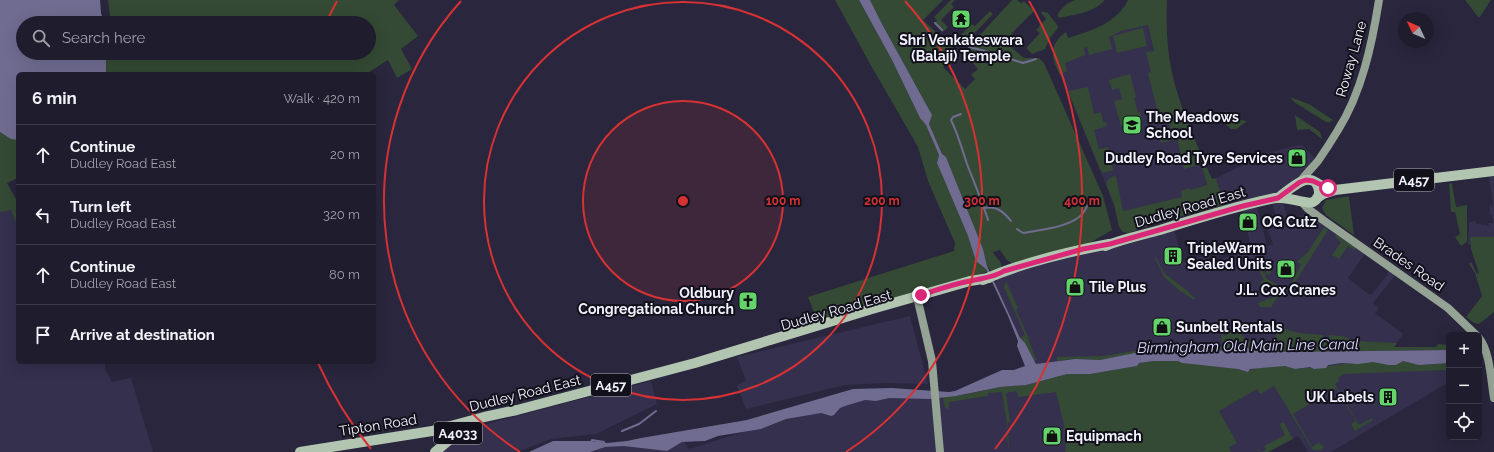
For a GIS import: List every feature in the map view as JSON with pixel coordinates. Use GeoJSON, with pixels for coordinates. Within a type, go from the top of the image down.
{"type":"FeatureCollection","features":[{"type":"Feature","properties":{"kind":"main road","name":"Dudley Road East"},"geometry":{"type":"LineString","coordinates":[[811,330],[833,323],[836,325],[919,298],[972,285],[994,276],[1010,274],[1086,253],[1110,244],[1225,210],[1278,198],[1308,203],[1317,199],[1323,194],[1335,190],[1494,171]]}},
{"type":"Feature","properties":{"kind":"main road","name":"Dudley Road East"},"geometry":{"type":"LineString","coordinates":[[1278,198],[1300,182],[1310,180],[1335,190]]}},
{"type":"Feature","properties":{"kind":"main road"},"geometry":{"type":"LineString","coordinates":[[1300,182],[1296,193],[1300,201]]}},
{"type":"Feature","properties":{"kind":"main road"},"geometry":{"type":"LineString","coordinates":[[1316,183],[1320,192],[1317,199]]}},
{"type":"Feature","properties":{"kind":"main road","name":"Dudley Road East"},"geometry":{"type":"LineString","coordinates":[[460,424],[523,409],[737,351],[811,330],[888,304],[891,306],[919,298]]}},
{"type":"Feature","properties":{"kind":"main road","name":"A4033"},"geometry":{"type":"LineString","coordinates":[[431,452],[484,418]]}},
{"type":"Feature","properties":{"kind":"main road","name":"A4033"},"geometry":{"type":"LineString","coordinates":[[437,447],[452,429],[460,424]]}},
{"type":"Feature","properties":{"kind":"main road","name":"Tipton Road"},"geometry":{"type":"LineString","coordinates":[[300,452],[432,431],[460,424]]}},
{"type":"Feature","properties":{"kind":"main road","name":"A4033"},"geometry":{"type":"LineString","coordinates":[[432,431],[437,436],[437,447]]}},
{"type":"Feature","properties":{"kind":"street","name":"Roway Lane"},"geometry":{"type":"LineString","coordinates":[[1300,182],[1337,131],[1356,93],[1371,41],[1379,0]]}},
{"type":"Feature","properties":{"kind":"street"},"geometry":{"type":"LineString","coordinates":[[1315,163],[1314,173],[1316,183]]}},
{"type":"Feature","properties":{"kind":"street"},"geometry":{"type":"LineString","coordinates":[[1317,199],[1317,208],[1322,220]]}},
{"type":"Feature","properties":{"kind":"street","name":"Brades Road"},"geometry":{"type":"LineString","coordinates":[[1300,201],[1322,220],[1448,308],[1473,332]]}},
{"type":"Feature","properties":{"kind":"street"},"geometry":{"type":"LineString","coordinates":[[919,298],[932,361],[940,452]]}},
{"type":"Feature","properties":{"kind":"street"},"geometry":{"type":"LineString","coordinates":[[1482,344],[1487,358],[1494,398]]}},
{"type":"Feature","properties":{"kind":"shaded area"},"geometry":{"type":"Polygon","coordinates":[[[0,0],[100,0],[102,16],[16,16],[16,60],[106,60],[106,72],[16,72],[16,140],[11,139],[0,132],[0,0]]]}},
{"type":"Feature","properties":{"kind":"shaded area"},"geometry":{"type":"Polygon","coordinates":[[[859,0],[870,0],[932,115],[929,124],[942,154],[946,157],[983,249],[987,266],[1020,338],[1025,343],[1036,364],[1075,359],[1100,360],[1140,352],[1166,350],[1191,352],[1247,348],[1260,351],[1291,352],[1446,350],[1446,363],[1419,365],[1403,361],[1396,365],[1373,362],[1358,364],[1342,363],[1328,365],[1326,368],[1314,369],[1310,367],[1295,369],[1285,366],[1250,369],[1248,372],[1238,369],[1182,363],[1178,361],[1154,361],[1139,363],[1137,366],[1090,374],[1067,374],[1026,385],[1000,387],[956,396],[930,399],[889,398],[876,401],[865,400],[840,408],[834,415],[831,416],[821,413],[786,419],[761,429],[718,436],[705,441],[682,442],[667,451],[624,446],[605,447],[590,452],[529,452],[553,441],[591,441],[607,443],[627,441],[747,420],[853,389],[892,388],[949,392],[955,391],[1002,370],[1014,370],[1025,366],[1017,346],[1018,341],[1008,316],[986,269],[976,261],[968,236],[937,163],[939,155],[926,125],[920,118],[892,60],[859,0]]]}},
{"type":"Feature","properties":{"kind":"shaded area","name":"The Meadows School"},"geometry":{"type":"Polygon","coordinates":[[[1147,21],[1154,51],[1201,164],[1207,186],[1158,222],[1128,233],[1119,227],[1117,214],[1106,185],[1055,64],[1117,26],[1147,21]]]}},
{"type":"Feature","properties":{"kind":"shaded area"},"geometry":{"type":"Polygon","coordinates":[[[1298,145],[1304,147],[1318,161],[1281,197],[1288,218],[1294,216],[1294,219],[1297,218],[1313,208],[1367,251],[1348,278],[1368,294],[1372,294],[1388,274],[1391,267],[1398,272],[1373,303],[1379,308],[1375,313],[1403,334],[1394,347],[1394,358],[1446,357],[1446,384],[1331,452],[1308,452],[1298,436],[1268,452],[553,452],[682,439],[689,449],[860,395],[929,396],[930,400],[943,398],[943,395],[1033,376],[1021,343],[994,284],[997,282],[994,276],[1173,226],[1183,262],[1208,255],[1210,262],[1252,250],[1241,207],[1224,205],[1216,178],[1270,152],[1298,145]],[[1271,199],[1256,203],[1267,246],[1273,244],[1268,229],[1278,224],[1271,199]]]}},
{"type":"Feature","properties":{"kind":"shaded area"},"geometry":{"type":"Polygon","coordinates":[[[1488,171],[1494,171],[1494,246],[1468,245],[1469,222],[1476,221],[1476,224],[1481,223],[1481,225],[1486,226],[1489,226],[1488,223],[1493,223],[1492,215],[1490,215],[1490,206],[1493,205],[1488,171]]]}},
{"type":"Feature","properties":{"kind":"shaded area"},"geometry":{"type":"Polygon","coordinates":[[[0,185],[16,213],[16,364],[105,364],[105,369],[112,382],[131,378],[153,452],[0,452],[0,185]]]}},
{"type":"Feature","properties":{"kind":"shaded area"},"geometry":{"type":"Polygon","coordinates":[[[910,316],[928,384],[887,383],[845,385],[746,409],[737,385],[746,381],[737,357],[910,316]]]}},
{"type":"Feature","properties":{"kind":"shaded area"},"geometry":{"type":"Polygon","coordinates":[[[651,381],[657,404],[596,434],[551,439],[517,452],[442,452],[450,444],[475,429],[490,423],[651,381]]]}},
{"type":"Feature","properties":{"kind":"green space"},"geometry":{"type":"Polygon","coordinates":[[[108,0],[399,0],[394,5],[418,36],[401,49],[412,69],[397,78],[388,60],[369,72],[106,72],[106,60],[376,60],[376,16],[110,16],[108,0]]]}},
{"type":"Feature","properties":{"kind":"green space"},"geometry":{"type":"Polygon","coordinates":[[[835,0],[859,0],[892,60],[920,118],[926,125],[939,155],[937,163],[968,236],[976,260],[986,269],[987,272],[817,320],[808,297],[954,251],[955,243],[928,181],[918,147],[835,0]]]}},
{"type":"Feature","properties":{"kind":"green space"},"geometry":{"type":"Polygon","coordinates":[[[870,0],[943,0],[923,20],[957,52],[943,67],[965,89],[975,79],[971,75],[978,69],[964,53],[957,60],[1012,0],[1017,0],[1021,3],[1024,1],[1034,11],[1011,34],[1022,43],[1019,45],[1015,43],[1011,47],[1024,58],[1039,58],[1044,63],[1103,196],[1112,230],[1088,244],[1013,264],[1007,260],[1000,250],[993,252],[1001,263],[1002,267],[1001,270],[991,271],[987,266],[983,249],[946,157],[942,154],[929,124],[932,115],[870,0]]]}},
{"type":"Feature","properties":{"kind":"green space"},"geometry":{"type":"Polygon","coordinates":[[[951,0],[955,0],[951,4],[954,7],[941,20],[948,27],[943,32],[934,23],[937,20],[934,17],[951,0]]]}},
{"type":"Feature","properties":{"kind":"green space"},"geometry":{"type":"Polygon","coordinates":[[[1075,0],[1105,0],[1095,8],[1084,12],[1060,18],[1057,16],[1064,6],[1075,0]]]}},
{"type":"Feature","properties":{"kind":"green space"},"geometry":{"type":"Polygon","coordinates":[[[1128,0],[1167,0],[1168,43],[1178,96],[1188,124],[1212,179],[1216,178],[1224,205],[1158,222],[1128,233],[1123,232],[1119,227],[1114,204],[1106,184],[1111,177],[1116,176],[1123,211],[1182,197],[1181,191],[1207,185],[1201,164],[1184,169],[1177,137],[1178,132],[1182,127],[1177,128],[1175,139],[1161,143],[1159,135],[1171,131],[1166,112],[1155,115],[1154,110],[1157,109],[1148,73],[1151,72],[1146,52],[1154,51],[1148,25],[1121,31],[1109,37],[1112,49],[1089,55],[1087,47],[1084,48],[1085,55],[1065,63],[1067,71],[1060,75],[1057,69],[1053,52],[1056,42],[1060,37],[1066,32],[1068,38],[1102,25],[1117,15],[1128,0]]]}},
{"type":"Feature","properties":{"kind":"green space"},"geometry":{"type":"Polygon","coordinates":[[[1465,0],[1491,0],[1479,18],[1465,0]]]}},
{"type":"Feature","properties":{"kind":"green space"},"geometry":{"type":"Polygon","coordinates":[[[990,11],[993,14],[962,46],[960,44],[957,47],[949,39],[955,34],[959,37],[972,24],[975,26],[990,11]]]}},
{"type":"Feature","properties":{"kind":"green space"},"geometry":{"type":"Polygon","coordinates":[[[1043,11],[1046,13],[1047,12],[1058,28],[1050,38],[1045,49],[1032,54],[1027,47],[1040,33],[1036,30],[1046,19],[1041,13],[1043,11]]]}},
{"type":"Feature","properties":{"kind":"green space"},"geometry":{"type":"Polygon","coordinates":[[[1143,28],[1147,46],[1117,53],[1113,36],[1143,28]]]}},
{"type":"Feature","properties":{"kind":"green space"},"geometry":{"type":"Polygon","coordinates":[[[1130,74],[1136,97],[1134,98],[1138,113],[1140,112],[1142,120],[1121,126],[1114,101],[1122,99],[1119,88],[1112,90],[1109,80],[1130,74]]]}},
{"type":"Feature","properties":{"kind":"green space"},"geometry":{"type":"Polygon","coordinates":[[[1088,87],[1094,114],[1101,112],[1103,122],[1106,122],[1107,126],[1094,130],[1099,149],[1108,147],[1113,170],[1103,173],[1068,91],[1088,87]]]}},
{"type":"Feature","properties":{"kind":"green space"},"geometry":{"type":"Polygon","coordinates":[[[1290,97],[1309,104],[1333,120],[1326,122],[1294,102],[1290,97]]]}},
{"type":"Feature","properties":{"kind":"green space"},"geometry":{"type":"Polygon","coordinates":[[[1225,111],[1234,118],[1246,122],[1236,129],[1231,129],[1225,123],[1225,111]]]}},
{"type":"Feature","properties":{"kind":"green space"},"geometry":{"type":"Polygon","coordinates":[[[1295,115],[1320,132],[1322,139],[1309,129],[1297,130],[1295,115]]]}},
{"type":"Feature","properties":{"kind":"green space"},"geometry":{"type":"Polygon","coordinates":[[[0,132],[16,139],[16,179],[7,183],[16,199],[16,223],[11,210],[0,212],[0,132]]]}},
{"type":"Feature","properties":{"kind":"green space"},"geometry":{"type":"Polygon","coordinates":[[[1452,183],[1456,207],[1467,205],[1467,242],[1461,246],[1455,237],[1460,234],[1455,212],[1451,212],[1449,184],[1452,183]]]}},
{"type":"Feature","properties":{"kind":"green space"},"geometry":{"type":"Polygon","coordinates":[[[1349,196],[1354,235],[1326,215],[1322,208],[1326,200],[1349,196]]]}},
{"type":"Feature","properties":{"kind":"green space"},"geometry":{"type":"Polygon","coordinates":[[[1324,227],[1328,230],[1292,287],[1288,290],[1301,265],[1297,262],[1308,252],[1324,227]]]}},
{"type":"Feature","properties":{"kind":"green space"},"geometry":{"type":"Polygon","coordinates":[[[1337,235],[1356,248],[1354,250],[1348,246],[1339,259],[1332,255],[1341,242],[1335,237],[1337,235]]]}},
{"type":"Feature","properties":{"kind":"green space"},"geometry":{"type":"Polygon","coordinates":[[[1470,237],[1494,237],[1494,312],[1479,324],[1474,323],[1466,317],[1482,296],[1475,273],[1469,264],[1471,262],[1477,274],[1479,273],[1471,249],[1470,237]]]}},
{"type":"Feature","properties":{"kind":"green space"},"geometry":{"type":"Polygon","coordinates":[[[1156,257],[1164,273],[1189,292],[1195,299],[1194,300],[1180,291],[1164,277],[1155,258],[1156,257]]]}},
{"type":"Feature","properties":{"kind":"green space"},"geometry":{"type":"Polygon","coordinates":[[[1271,264],[1274,266],[1269,275],[1267,273],[1265,276],[1267,279],[1284,288],[1271,307],[1260,307],[1258,303],[1277,296],[1273,284],[1262,288],[1260,282],[1264,281],[1258,267],[1261,266],[1264,274],[1271,264]]]}},
{"type":"Feature","properties":{"kind":"green space"},"geometry":{"type":"Polygon","coordinates":[[[1006,281],[1018,308],[1016,310],[1036,360],[1034,360],[1025,343],[1020,338],[1025,335],[1004,287],[1006,281]]]}},
{"type":"Feature","properties":{"kind":"green space"},"geometry":{"type":"Polygon","coordinates":[[[1280,327],[1298,333],[1323,335],[1323,342],[1329,342],[1329,335],[1342,336],[1356,341],[1397,343],[1394,347],[1436,347],[1438,344],[1446,345],[1446,350],[1291,352],[1260,351],[1247,348],[1191,352],[1180,351],[1180,348],[1177,348],[1177,350],[1151,351],[1100,360],[1075,359],[1057,361],[1057,357],[1104,356],[1151,348],[1174,348],[1175,343],[1185,344],[1184,349],[1223,346],[1221,335],[1223,333],[1225,336],[1236,328],[1247,341],[1273,342],[1280,327]]]}},
{"type":"Feature","properties":{"kind":"green space"},"geometry":{"type":"Polygon","coordinates":[[[1154,361],[1178,361],[1182,363],[1238,369],[1247,372],[1259,368],[1277,366],[1286,366],[1295,369],[1309,367],[1314,369],[1351,363],[1373,362],[1391,365],[1396,365],[1403,361],[1419,365],[1446,363],[1446,372],[1445,370],[1344,374],[1338,378],[1339,381],[1335,384],[1359,425],[1372,418],[1373,420],[1355,431],[1351,424],[1356,421],[1336,388],[1293,414],[1312,447],[1319,442],[1320,445],[1322,444],[1324,448],[1318,450],[1314,450],[1311,447],[1274,386],[1260,394],[1257,389],[1219,411],[1237,443],[1229,447],[1231,452],[1065,452],[1064,425],[1056,392],[1019,397],[1016,391],[1006,393],[1010,422],[1008,422],[1008,432],[1002,392],[988,393],[988,396],[949,402],[949,410],[945,407],[943,397],[963,395],[1000,387],[1026,385],[1067,374],[1090,374],[1136,366],[1139,363],[1154,361]]]}},
{"type":"Feature","properties":{"kind":"green space"},"geometry":{"type":"Polygon","coordinates":[[[1281,423],[1284,423],[1293,439],[1268,452],[1261,452],[1266,450],[1264,446],[1285,435],[1280,425],[1281,423]]]}},
{"type":"Feature","properties":{"kind":"waterway"},"geometry":{"type":"LineString","coordinates":[[935,23],[942,30]]}},
{"type":"Feature","properties":{"kind":"waterway"},"geometry":{"type":"LineString","coordinates":[[951,39],[963,45]]}},
{"type":"Feature","properties":{"kind":"waterway"},"geometry":{"type":"LineString","coordinates":[[969,47],[1023,63],[1036,59]]}},
{"type":"Feature","properties":{"kind":"waterway"},"geometry":{"type":"LineString","coordinates":[[961,114],[953,117],[951,120],[988,220]]}},
{"type":"Feature","properties":{"kind":"waterway"},"geometry":{"type":"LineString","coordinates":[[1017,229],[1023,233],[1064,225],[1078,218],[1085,211],[1089,202]]}},
{"type":"Feature","properties":{"kind":"waterway"},"geometry":{"type":"LineString","coordinates":[[984,208],[999,210],[1011,221]]}},
{"type":"Feature","properties":{"kind":"waterway","name":"Birmingham Old Main Line Canal"},"geometry":{"type":"LineString","coordinates":[[1178,352],[1180,344]]}},
{"type":"Feature","properties":{"kind":"waterway"},"geometry":{"type":"LineString","coordinates":[[622,431],[639,424],[656,411]]}},
{"type":"Feature","properties":{"kind":"waterway"},"geometry":{"type":"LineString","coordinates":[[591,443],[592,440],[604,442]]}},
{"type":"Feature","properties":{"kind":"place","name":"Shri Venkateswara (Balaji) Temple"},"geometry":{"type":"Point","coordinates":[961,19]}},
{"type":"Feature","properties":{"kind":"place","name":"The Meadows School"},"geometry":{"type":"Point","coordinates":[1132,125]}},
{"type":"Feature","properties":{"kind":"place","name":"Dudley Road Tyre Services"},"geometry":{"type":"Point","coordinates":[1297,158]}},
{"type":"Feature","properties":{"kind":"place","name":"OG Cutz"},"geometry":{"type":"Point","coordinates":[1248,222]}},
{"type":"Feature","properties":{"kind":"place","name":"TripleWarm Sealed Units"},"geometry":{"type":"Point","coordinates":[1173,256]}},
{"type":"Feature","properties":{"kind":"place","name":"J.L. Cox Cranes"},"geometry":{"type":"Point","coordinates":[1286,269]}},
{"type":"Feature","properties":{"kind":"place","name":"Tile Plus"},"geometry":{"type":"Point","coordinates":[1075,287]}},
{"type":"Feature","properties":{"kind":"place","name":"Oldbury Congregational Church"},"geometry":{"type":"Point","coordinates":[748,301]}},
{"type":"Feature","properties":{"kind":"place","name":"Sunbelt Rentals"},"geometry":{"type":"Point","coordinates":[1162,327]}},
{"type":"Feature","properties":{"kind":"place","name":"UK Labels"},"geometry":{"type":"Point","coordinates":[1388,397]}},
{"type":"Feature","properties":{"kind":"place","name":"Equipmach"},"geometry":{"type":"Point","coordinates":[1052,436]}},
{"type":"Feature","properties":{"kind":"route"},"geometry":{"type":"LineString","coordinates":[[921,295],[970,281],[989,278],[1004,271],[1083,249],[1110,244],[1225,210],[1278,198],[1302,181],[1310,180],[1328,188]]}}]}
